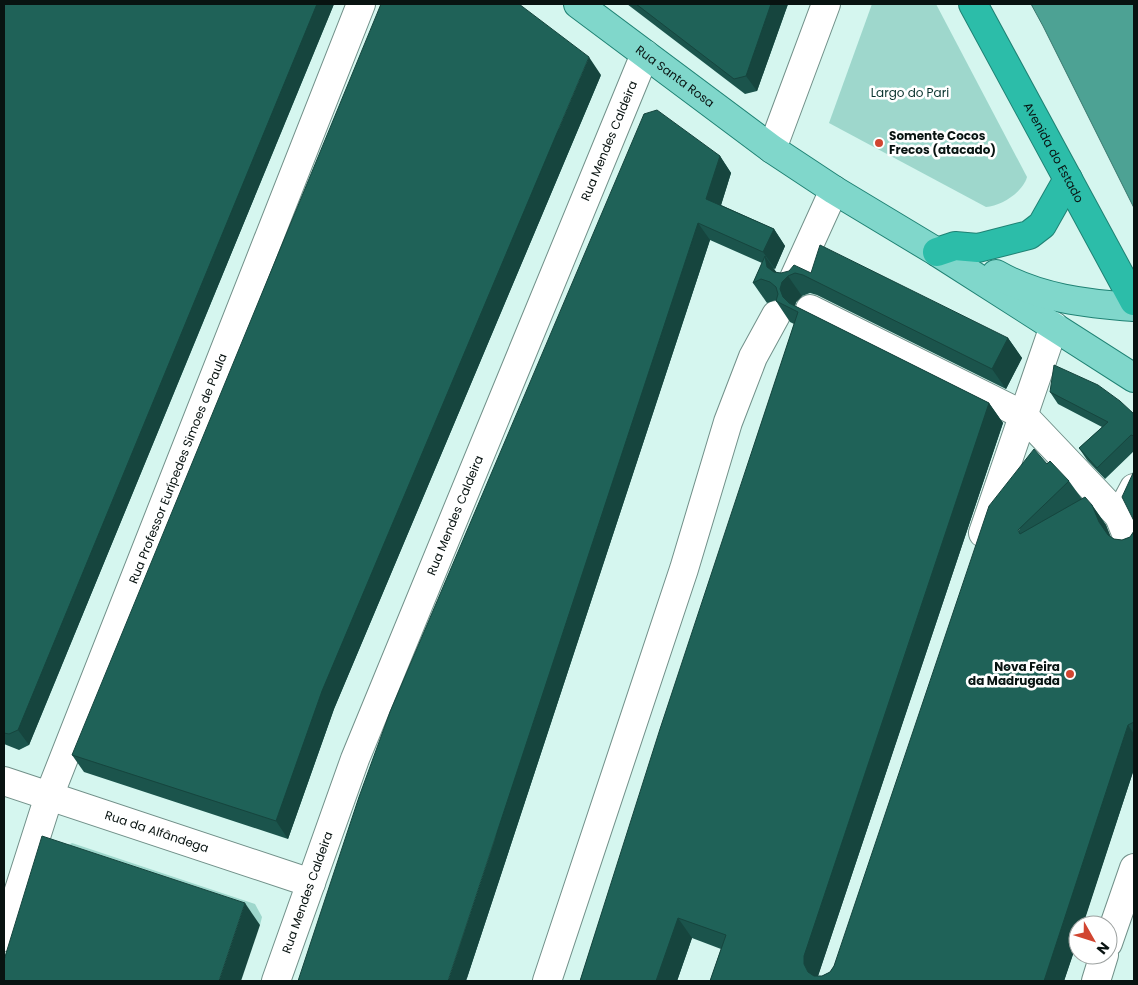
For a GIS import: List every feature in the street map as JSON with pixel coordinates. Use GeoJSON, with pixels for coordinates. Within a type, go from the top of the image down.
{"type":"FeatureCollection","features":[{"type":"Feature","properties":{"kind":"highway","name":"Avenida do Estado"},"geometry":{"type":"LineString","coordinates":[[973,4],[1134,302]]}},
{"type":"Feature","properties":{"kind":"highway"},"geometry":{"type":"LineString","coordinates":[[937,252],[955,246],[978,248],[1029,235],[1042,225],[1068,179]]}},
{"type":"Feature","properties":{"kind":"main road","name":"Rua Santa Rosa"},"geometry":{"type":"LineString","coordinates":[[578,4],[772,149]]}},
{"type":"Feature","properties":{"kind":"main road"},"geometry":{"type":"LineString","coordinates":[[772,149],[834,190],[937,252],[1134,378]]}},
{"type":"Feature","properties":{"kind":"main road"},"geometry":{"type":"LineString","coordinates":[[937,252],[966,256],[1009,282],[1055,297],[1085,304],[1134,307]]}},
{"type":"Feature","properties":{"kind":"street","name":"Rua Professor Eurípedes Simoes de Paula"},"geometry":{"type":"LineString","coordinates":[[4,937],[49,796],[361,4]]}},
{"type":"Feature","properties":{"kind":"street"},"geometry":{"type":"LineString","coordinates":[[772,149],[826,4]]}},
{"type":"Feature","properties":{"kind":"street","name":"Rua Mendes Caldeira"},"geometry":{"type":"LineString","coordinates":[[276,981],[355,759],[645,54]]}},
{"type":"Feature","properties":{"kind":"street"},"geometry":{"type":"LineString","coordinates":[[794,278],[834,190]]}},
{"type":"Feature","properties":{"kind":"street"},"geometry":{"type":"LineString","coordinates":[[810,309],[1023,415],[1119,516],[1126,536],[1134,545]]}},
{"type":"Feature","properties":{"kind":"street"},"geometry":{"type":"LineString","coordinates":[[547,981],[684,569],[728,422],[753,357],[776,315]]}},
{"type":"Feature","properties":{"kind":"street"},"geometry":{"type":"LineString","coordinates":[[975,557],[1054,326]]}},
{"type":"Feature","properties":{"kind":"street"},"geometry":{"type":"LineString","coordinates":[[1119,516],[1134,488]]}},
{"type":"Feature","properties":{"kind":"street","name":"Rua da Alfândega"},"geometry":{"type":"LineString","coordinates":[[4,781],[311,883]]}},
{"type":"Feature","properties":{"kind":"street"},"geometry":{"type":"LineString","coordinates":[[1118,915],[1134,868]]}},
{"type":"Feature","properties":{"kind":"street"},"geometry":{"type":"LineString","coordinates":[[1096,981],[1101,965]]}},
{"type":"Feature","properties":{"kind":"green space","name":"Largo do Pari"},"geometry":{"type":"Polygon","coordinates":[[[872,4],[936,4],[1027,177],[1021,188],[1011,197],[998,204],[986,207],[829,123],[872,4]]]}},
{"type":"Feature","properties":{"kind":"green space"},"geometry":{"type":"Polygon","coordinates":[[[72,843],[255,904],[262,917],[260,925],[59,850],[72,843]]]}},
{"type":"Feature","properties":{"kind":"shaded area"},"geometry":{"type":"Polygon","coordinates":[[[1031,4],[1134,4],[1134,208],[1043,26],[1031,4]]]}},
{"type":"Feature","properties":{"kind":"building"},"geometry":{"type":"Polygon","coordinates":[[[4,4],[317,4],[18,730],[9,734],[4,733],[4,4]]]}},
{"type":"Feature","properties":{"kind":"building"},"geometry":{"type":"Polygon","coordinates":[[[381,4],[519,4],[589,57],[322,691],[276,821],[72,755],[381,4]]]}},
{"type":"Feature","properties":{"kind":"building"},"geometry":{"type":"Polygon","coordinates":[[[636,4],[771,4],[746,76],[734,79],[636,4]]]}},
{"type":"Feature","properties":{"kind":"building"},"geometry":{"type":"Polygon","coordinates":[[[657,110],[720,156],[706,199],[774,229],[763,252],[698,223],[448,981],[298,981],[359,797],[390,712],[644,114],[657,110]]]}},
{"type":"Feature","properties":{"kind":"building"},"geometry":{"type":"Polygon","coordinates":[[[820,245],[1008,338],[992,369],[803,275],[795,273],[788,276],[782,282],[780,289],[783,297],[789,303],[989,403],[804,956],[804,964],[808,972],[814,976],[822,976],[830,972],[834,966],[989,506],[1034,449],[1047,464],[1050,461],[1069,481],[1018,530],[1020,534],[1085,497],[1092,505],[1099,522],[1108,535],[1114,539],[1122,540],[1130,537],[1134,531],[1134,722],[1128,725],[1044,981],[710,981],[726,935],[678,918],[656,981],[580,981],[660,729],[798,312],[776,301],[778,294],[776,287],[770,282],[761,279],[753,283],[765,256],[767,267],[774,272],[789,271],[794,265],[811,273],[820,245]]]}},
{"type":"Feature","properties":{"kind":"building"},"geometry":{"type":"Polygon","coordinates":[[[1054,365],[1098,385],[1134,414],[1134,436],[1131,435],[1097,468],[1079,448],[1108,422],[1050,392],[1054,365]]]}},
{"type":"Feature","properties":{"kind":"building"},"geometry":{"type":"Polygon","coordinates":[[[1134,471],[1134,521],[1122,497],[1134,471]]]}},
{"type":"Feature","properties":{"kind":"building"},"geometry":{"type":"Polygon","coordinates":[[[42,836],[245,903],[219,981],[4,981],[4,960],[42,836]]]}},
{"type":"Feature","properties":{"kind":"place","name":"Somente Cocos Frecos (atacado)"},"geometry":{"type":"Point","coordinates":[879,143]}},
{"type":"Feature","properties":{"kind":"place","name":"Nova Feira da Madrugada"},"geometry":{"type":"Point","coordinates":[1070,674]}}]}
